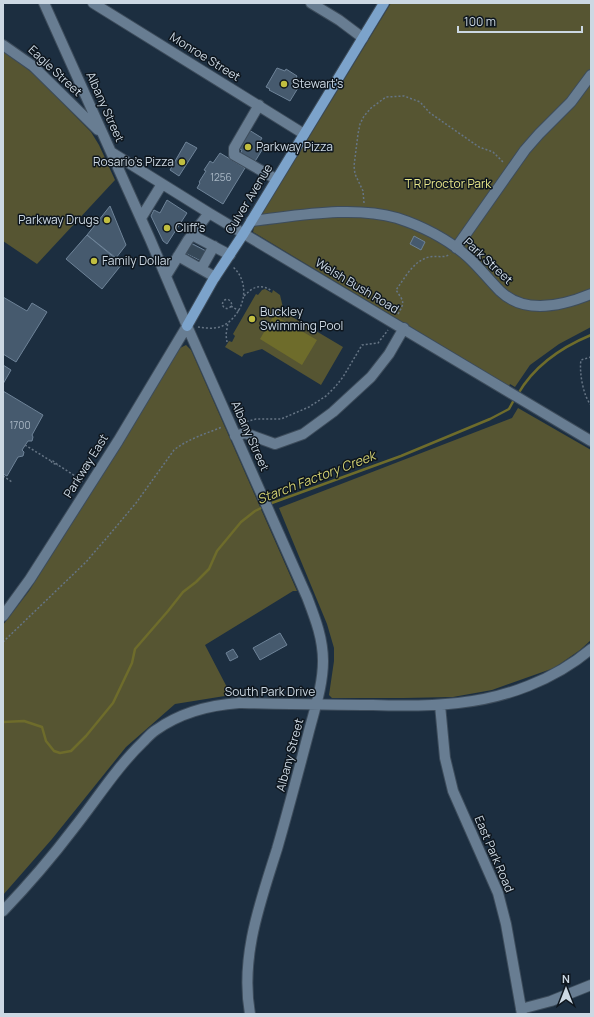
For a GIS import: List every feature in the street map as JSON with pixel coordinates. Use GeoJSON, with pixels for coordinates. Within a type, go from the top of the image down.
{"type":"FeatureCollection","features":[{"type":"Feature","properties":{"kind":"main road","name":"Culver Avenue"},"geometry":{"type":"LineString","coordinates":[[187,326],[215,277],[244,233],[384,3]]}},
{"type":"Feature","properties":{"kind":"street","name":"Albany Street"},"geometry":{"type":"LineString","coordinates":[[44,3],[141,218],[187,326],[237,431],[307,597],[322,642],[323,662],[321,685],[294,790],[257,915],[249,948],[247,981],[250,1014]]}},
{"type":"Feature","properties":{"kind":"street","name":"Monroe Street"},"geometry":{"type":"LineString","coordinates":[[92,3],[304,134]]}},
{"type":"Feature","properties":{"kind":"street"},"geometry":{"type":"LineString","coordinates":[[311,3],[339,20],[363,38]]}},
{"type":"Feature","properties":{"kind":"street","name":"Eagle Street"},"geometry":{"type":"LineString","coordinates":[[3,45],[33,66],[103,136]]}},
{"type":"Feature","properties":{"kind":"street"},"geometry":{"type":"LineString","coordinates":[[456,248],[512,168],[539,134],[571,102],[591,75]]}},
{"type":"Feature","properties":{"kind":"street"},"geometry":{"type":"LineString","coordinates":[[259,105],[233,152],[234,155],[276,179]]}},
{"type":"Feature","properties":{"kind":"street","name":"Welsh Bush Road"},"geometry":{"type":"LineString","coordinates":[[111,152],[591,441]]}},
{"type":"Feature","properties":{"kind":"street"},"geometry":{"type":"LineString","coordinates":[[141,218],[162,184]]}},
{"type":"Feature","properties":{"kind":"street"},"geometry":{"type":"LineString","coordinates":[[166,276],[191,261],[202,243],[209,212]]}},
{"type":"Feature","properties":{"kind":"street","name":"Park Street"},"geometry":{"type":"LineString","coordinates":[[251,221],[341,212],[376,214],[396,218],[445,240],[468,257],[500,291],[512,300],[526,305],[542,306],[560,304],[591,294]]}},
{"type":"Feature","properties":{"kind":"street"},"geometry":{"type":"LineString","coordinates":[[202,243],[230,255]]}},
{"type":"Feature","properties":{"kind":"street"},"geometry":{"type":"LineString","coordinates":[[191,261],[202,243]]}},
{"type":"Feature","properties":{"kind":"street"},"geometry":{"type":"LineString","coordinates":[[191,261],[215,277]]}},
{"type":"Feature","properties":{"kind":"street","name":"Parkway East"},"geometry":{"type":"LineString","coordinates":[[4,613],[30,579],[113,448],[187,326]]}},
{"type":"Feature","properties":{"kind":"street"},"geometry":{"type":"LineString","coordinates":[[237,431],[275,444],[303,434],[333,412],[371,378],[389,354],[404,328]]}},
{"type":"Feature","properties":{"kind":"street","name":"South Park Drive"},"geometry":{"type":"LineString","coordinates":[[3,911],[21,892],[74,828],[132,752],[155,731],[173,720],[196,711],[227,704],[316,704],[357,706],[440,705],[460,703],[525,688],[558,672],[576,661],[591,649]]}},
{"type":"Feature","properties":{"kind":"street","name":"East Park Road"},"geometry":{"type":"LineString","coordinates":[[440,705],[445,758],[453,792],[498,893],[506,924],[522,1012]]}},
{"type":"Feature","properties":{"kind":"street"},"geometry":{"type":"LineString","coordinates":[[522,1012],[591,985]]}},
{"type":"Feature","properties":{"kind":"path"},"geometry":{"type":"LineString","coordinates":[[362,213],[364,198],[363,191],[355,174],[354,166],[360,124],[364,116],[371,108],[386,97],[404,96],[420,102],[430,113],[479,147],[493,152],[512,168]]}},
{"type":"Feature","properties":{"kind":"path"},"geometry":{"type":"LineString","coordinates":[[395,318],[403,305],[403,300],[396,290],[417,262],[429,257],[448,256],[456,248]]}},
{"type":"Feature","properties":{"kind":"path"},"geometry":{"type":"LineString","coordinates":[[198,327],[215,328],[228,322],[239,311],[244,296],[240,275],[234,267]]}},
{"type":"Feature","properties":{"kind":"path"},"geometry":{"type":"LineString","coordinates":[[244,296],[256,287],[264,286],[272,291]]}},
{"type":"Feature","properties":{"kind":"path"},"geometry":{"type":"LineString","coordinates":[[231,306],[228,308],[224,307],[223,302],[225,300],[229,300],[232,303],[231,306],[239,311]]}},
{"type":"Feature","properties":{"kind":"path"},"geometry":{"type":"LineString","coordinates":[[227,342],[226,335],[228,322]]}},
{"type":"Feature","properties":{"kind":"path"},"geometry":{"type":"LineString","coordinates":[[237,431],[241,423],[256,419],[281,420],[309,408],[326,396],[335,387],[343,377],[362,345],[378,343],[390,327]]}},
{"type":"Feature","properties":{"kind":"path"},"geometry":{"type":"LineString","coordinates":[[591,357],[581,360],[580,366],[580,377],[588,402],[591,405]]}},
{"type":"Feature","properties":{"kind":"path"},"geometry":{"type":"LineString","coordinates":[[3,642],[86,562],[136,503],[174,450],[181,444],[223,426]]}},
{"type":"Feature","properties":{"kind":"path"},"geometry":{"type":"LineString","coordinates":[[26,445],[83,481]]}},
{"type":"Feature","properties":{"kind":"path"},"geometry":{"type":"LineString","coordinates":[[3,476],[12,482]]}},
{"type":"Feature","properties":{"kind":"green space","name":"T R Proctor Park"},"geometry":{"type":"Polygon","coordinates":[[[391,3],[591,3],[591,327],[559,344],[530,365],[515,387],[510,384],[509,386],[253,232],[254,227],[391,3]]]}},
{"type":"Feature","properties":{"kind":"green space"},"geometry":{"type":"Polygon","coordinates":[[[3,51],[36,76],[91,132],[99,145],[115,180],[37,264],[3,241],[3,51]]]}},
{"type":"Feature","properties":{"kind":"green space"},"geometry":{"type":"Polygon","coordinates":[[[265,289],[272,293],[273,290],[280,295],[284,312],[343,347],[321,385],[262,349],[244,354],[242,357],[225,347],[229,341],[232,342],[235,336],[233,334],[256,294],[258,295],[265,289]]]}},
{"type":"Feature","properties":{"kind":"green space"},"geometry":{"type":"Polygon","coordinates":[[[186,345],[191,350],[297,591],[293,591],[205,645],[231,695],[175,704],[126,747],[52,839],[3,895],[3,625],[29,591],[180,348],[186,345]]]}},
{"type":"Feature","properties":{"kind":"green space"},"geometry":{"type":"Polygon","coordinates":[[[518,408],[591,450],[591,640],[580,650],[554,668],[492,690],[453,697],[332,698],[329,695],[334,661],[334,648],[327,624],[279,508],[512,418],[518,408]]]}},
{"type":"Feature","properties":{"kind":"shaded area"},"geometry":{"type":"Polygon","coordinates":[[[274,315],[317,340],[302,365],[260,339],[274,315]]]}},
{"type":"Feature","properties":{"kind":"building"},"geometry":{"type":"Polygon","coordinates":[[[277,68],[285,71],[286,69],[297,76],[297,80],[301,83],[290,101],[266,87],[277,68]]]}},
{"type":"Feature","properties":{"kind":"building","name":"Parkway Pizza"},"geometry":{"type":"Polygon","coordinates":[[[249,130],[262,138],[257,146],[262,150],[254,163],[240,155],[242,150],[238,148],[249,130]]]}},
{"type":"Feature","properties":{"kind":"building","name":"Rosario's Pizza"},"geometry":{"type":"Polygon","coordinates":[[[186,142],[197,148],[179,176],[170,170],[186,142]]]}},
{"type":"Feature","properties":{"kind":"building"},"geometry":{"type":"Polygon","coordinates":[[[220,153],[245,168],[223,204],[197,188],[206,171],[204,170],[210,161],[213,163],[220,153]]]}},
{"type":"Feature","properties":{"kind":"building","name":"Cliff's"},"geometry":{"type":"Polygon","coordinates":[[[167,200],[187,213],[167,244],[163,241],[151,216],[154,210],[160,213],[167,200]]]}},
{"type":"Feature","properties":{"kind":"building","name":"Parkway Drugs"},"geometry":{"type":"Polygon","coordinates":[[[110,206],[126,245],[116,258],[87,235],[110,206]]]}},
{"type":"Feature","properties":{"kind":"building","name":"Family Dollar"},"geometry":{"type":"Polygon","coordinates":[[[87,235],[122,264],[102,289],[66,259],[87,235]]]}},
{"type":"Feature","properties":{"kind":"building"},"geometry":{"type":"Polygon","coordinates":[[[414,236],[425,242],[421,250],[410,244],[414,236]]]}},
{"type":"Feature","properties":{"kind":"building"},"geometry":{"type":"Polygon","coordinates":[[[191,243],[208,252],[203,262],[186,253],[191,243]]]}},
{"type":"Feature","properties":{"kind":"building"},"geometry":{"type":"Polygon","coordinates":[[[3,297],[27,311],[32,303],[47,312],[16,362],[3,354],[3,297]]]}},
{"type":"Feature","properties":{"kind":"building"},"geometry":{"type":"Polygon","coordinates":[[[3,365],[11,370],[3,384],[3,365]]]}},
{"type":"Feature","properties":{"kind":"building"},"geometry":{"type":"Polygon","coordinates":[[[3,391],[43,415],[32,435],[32,441],[28,441],[22,450],[24,452],[23,456],[18,457],[7,476],[3,474],[3,391]]]}},
{"type":"Feature","properties":{"kind":"building"},"geometry":{"type":"Polygon","coordinates":[[[280,633],[287,645],[260,660],[253,648],[280,633]]]}},
{"type":"Feature","properties":{"kind":"building"},"geometry":{"type":"Polygon","coordinates":[[[233,649],[238,657],[230,661],[226,653],[233,649]]]}},
{"type":"Feature","properties":{"kind":"waterway","name":"Starch Factory Creek"},"geometry":{"type":"LineString","coordinates":[[518,394],[540,366],[570,345],[591,335]]}},
{"type":"Feature","properties":{"kind":"waterway","name":"Starch Factory Creek"},"geometry":{"type":"LineString","coordinates":[[269,504],[401,456],[490,419],[509,409],[515,398]]}},
{"type":"Feature","properties":{"kind":"waterway","name":"Starch Factory Creek"},"geometry":{"type":"LineString","coordinates":[[3,722],[24,721],[42,727],[46,741],[54,751],[60,753],[71,751],[86,736],[113,703],[132,663],[135,649],[183,592],[209,569],[217,551],[241,522],[255,511],[265,506]]}},
{"type":"Feature","properties":{"kind":"tunnel"},"geometry":{"type":"LineString","coordinates":[[190,255],[195,245]]}},
{"type":"Feature","properties":{"kind":"tunnel"},"geometry":{"type":"LineString","coordinates":[[198,259],[203,250]]}},
{"type":"Feature","properties":{"kind":"place","name":"Stewart's"},"geometry":{"type":"Point","coordinates":[284,84]}},
{"type":"Feature","properties":{"kind":"place","name":"Parkway Pizza"},"geometry":{"type":"Point","coordinates":[248,147]}},
{"type":"Feature","properties":{"kind":"place","name":"Rosario's Pizza"},"geometry":{"type":"Point","coordinates":[182,162]}},
{"type":"Feature","properties":{"kind":"place","name":"Parkway Drugs"},"geometry":{"type":"Point","coordinates":[107,220]}},
{"type":"Feature","properties":{"kind":"place","name":"Cliff's"},"geometry":{"type":"Point","coordinates":[167,228]}},
{"type":"Feature","properties":{"kind":"place","name":"Family Dollar"},"geometry":{"type":"Point","coordinates":[94,261]}},
{"type":"Feature","properties":{"kind":"place","name":"Buckley Swimming Pool"},"geometry":{"type":"Point","coordinates":[252,319]}}]}
